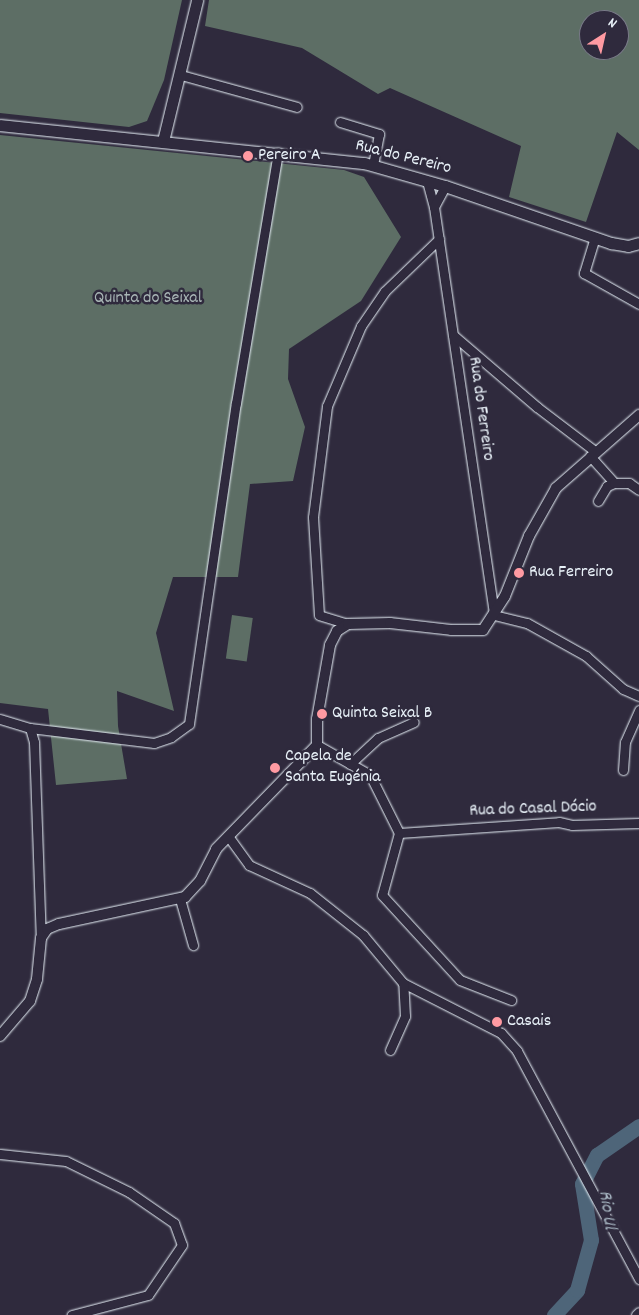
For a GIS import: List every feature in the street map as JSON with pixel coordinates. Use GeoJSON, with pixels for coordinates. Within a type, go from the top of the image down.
{"type":"FeatureCollection","features":[{"type":"Feature","properties":{"kind":"main road"},"geometry":{"type":"LineString","coordinates":[[163,141],[181,75],[197,0]]}},
{"type":"Feature","properties":{"kind":"main road","name":"Rua do Pereiro"},"geometry":{"type":"LineString","coordinates":[[0,125],[278,153],[373,165],[445,186],[595,237],[628,246],[639,242]]}},
{"type":"Feature","properties":{"kind":"street"},"geometry":{"type":"LineString","coordinates":[[181,75],[297,108]]}},
{"type":"Feature","properties":{"kind":"street"},"geometry":{"type":"LineString","coordinates":[[340,122],[379,134],[373,165]]}},
{"type":"Feature","properties":{"kind":"street"},"geometry":{"type":"LineString","coordinates":[[0,719],[30,728],[154,743],[171,737],[189,724],[236,403],[278,153]]}},
{"type":"Feature","properties":{"kind":"street","name":"Rua do Ferreiro"},"geometry":{"type":"LineString","coordinates":[[427,181],[434,207],[439,239],[494,615]]}},
{"type":"Feature","properties":{"kind":"street"},"geometry":{"type":"LineString","coordinates":[[434,207],[445,186]]}},
{"type":"Feature","properties":{"kind":"street"},"geometry":{"type":"LineString","coordinates":[[595,237],[584,273],[639,304]]}},
{"type":"Feature","properties":{"kind":"street"},"geometry":{"type":"LineString","coordinates":[[439,239],[385,291],[361,326],[327,406],[313,517],[319,616],[348,624],[390,623],[477,631],[488,626],[547,502],[566,476],[639,415]]}},
{"type":"Feature","properties":{"kind":"street"},"geometry":{"type":"LineString","coordinates":[[453,335],[593,454],[614,483]]}},
{"type":"Feature","properties":{"kind":"street"},"geometry":{"type":"LineString","coordinates":[[598,501],[607,486],[614,483],[629,483],[639,490]]}},
{"type":"Feature","properties":{"kind":"street"},"geometry":{"type":"LineString","coordinates":[[494,615],[527,623],[586,656],[623,689],[639,696]]}},
{"type":"Feature","properties":{"kind":"street"},"geometry":{"type":"LineString","coordinates":[[41,938],[47,929],[59,924],[180,899],[195,887],[216,849],[317,744],[317,719],[330,644],[337,631],[348,624]]}},
{"type":"Feature","properties":{"kind":"street"},"geometry":{"type":"LineString","coordinates":[[623,770],[625,742],[639,710]]}},
{"type":"Feature","properties":{"kind":"street"},"geometry":{"type":"LineString","coordinates":[[350,764],[378,738],[414,722]]}},
{"type":"Feature","properties":{"kind":"street"},"geometry":{"type":"LineString","coordinates":[[0,1036],[24,1011],[35,991],[41,938],[35,756],[30,728]]}},
{"type":"Feature","properties":{"kind":"street"},"geometry":{"type":"LineString","coordinates":[[317,744],[370,775],[399,833],[382,895],[460,980],[511,1000]]}},
{"type":"Feature","properties":{"kind":"street","name":"Rua do Casal Dócio"},"geometry":{"type":"LineString","coordinates":[[399,833],[559,822],[572,825],[639,822]]}},
{"type":"Feature","properties":{"kind":"street"},"geometry":{"type":"LineString","coordinates":[[228,836],[249,865],[310,893],[364,935],[403,983],[501,1033],[517,1051],[639,1279]]}},
{"type":"Feature","properties":{"kind":"street"},"geometry":{"type":"LineString","coordinates":[[180,899],[193,945]]}},
{"type":"Feature","properties":{"kind":"street"},"geometry":{"type":"LineString","coordinates":[[390,1050],[405,1016],[403,983]]}},
{"type":"Feature","properties":{"kind":"street"},"geometry":{"type":"LineString","coordinates":[[0,1154],[66,1161],[129,1192],[174,1223],[182,1245],[148,1295],[72,1315]]}},
{"type":"Feature","properties":{"kind":"street"},"geometry":{"type":"LineString","coordinates":[[636,1315],[639,1312]]}},
{"type":"Feature","properties":{"kind":"green space"},"geometry":{"type":"Polygon","coordinates":[[[0,0],[182,0],[164,80],[147,121],[129,127],[0,113],[0,0]]]}},
{"type":"Feature","properties":{"kind":"green space"},"geometry":{"type":"Polygon","coordinates":[[[209,0],[639,0],[639,150],[617,132],[586,222],[509,197],[521,146],[390,88],[378,94],[302,48],[205,26],[209,0]]]}},
{"type":"Feature","properties":{"kind":"green space","name":"Quinta do Seixal"},"geometry":{"type":"Polygon","coordinates":[[[0,135],[344,170],[364,177],[401,237],[361,301],[289,349],[288,379],[305,427],[293,481],[250,484],[238,577],[173,577],[156,633],[174,711],[117,691],[118,726],[127,779],[56,785],[48,709],[0,703],[0,135]]]}},
{"type":"Feature","properties":{"kind":"green space"},"geometry":{"type":"Polygon","coordinates":[[[232,615],[253,618],[247,661],[226,659],[232,615]]]}},
{"type":"Feature","properties":{"kind":"waterway","name":"Rio Ul"},"geometry":{"type":"LineString","coordinates":[[554,1315],[577,1290],[591,1240],[582,1184],[597,1155],[639,1126]]}},
{"type":"Feature","properties":{"kind":"place","name":"Pereiro A"},"geometry":{"type":"Point","coordinates":[248,156]}},
{"type":"Feature","properties":{"kind":"place","name":"Rua Ferreiro"},"geometry":{"type":"Point","coordinates":[519,573]}},
{"type":"Feature","properties":{"kind":"place","name":"Quinta Seixal B"},"geometry":{"type":"Point","coordinates":[322,714]}},
{"type":"Feature","properties":{"kind":"place","name":"Capela de Santa Eugénia"},"geometry":{"type":"Point","coordinates":[275,768]}},
{"type":"Feature","properties":{"kind":"place","name":"Casais"},"geometry":{"type":"Point","coordinates":[497,1022]}}]}
